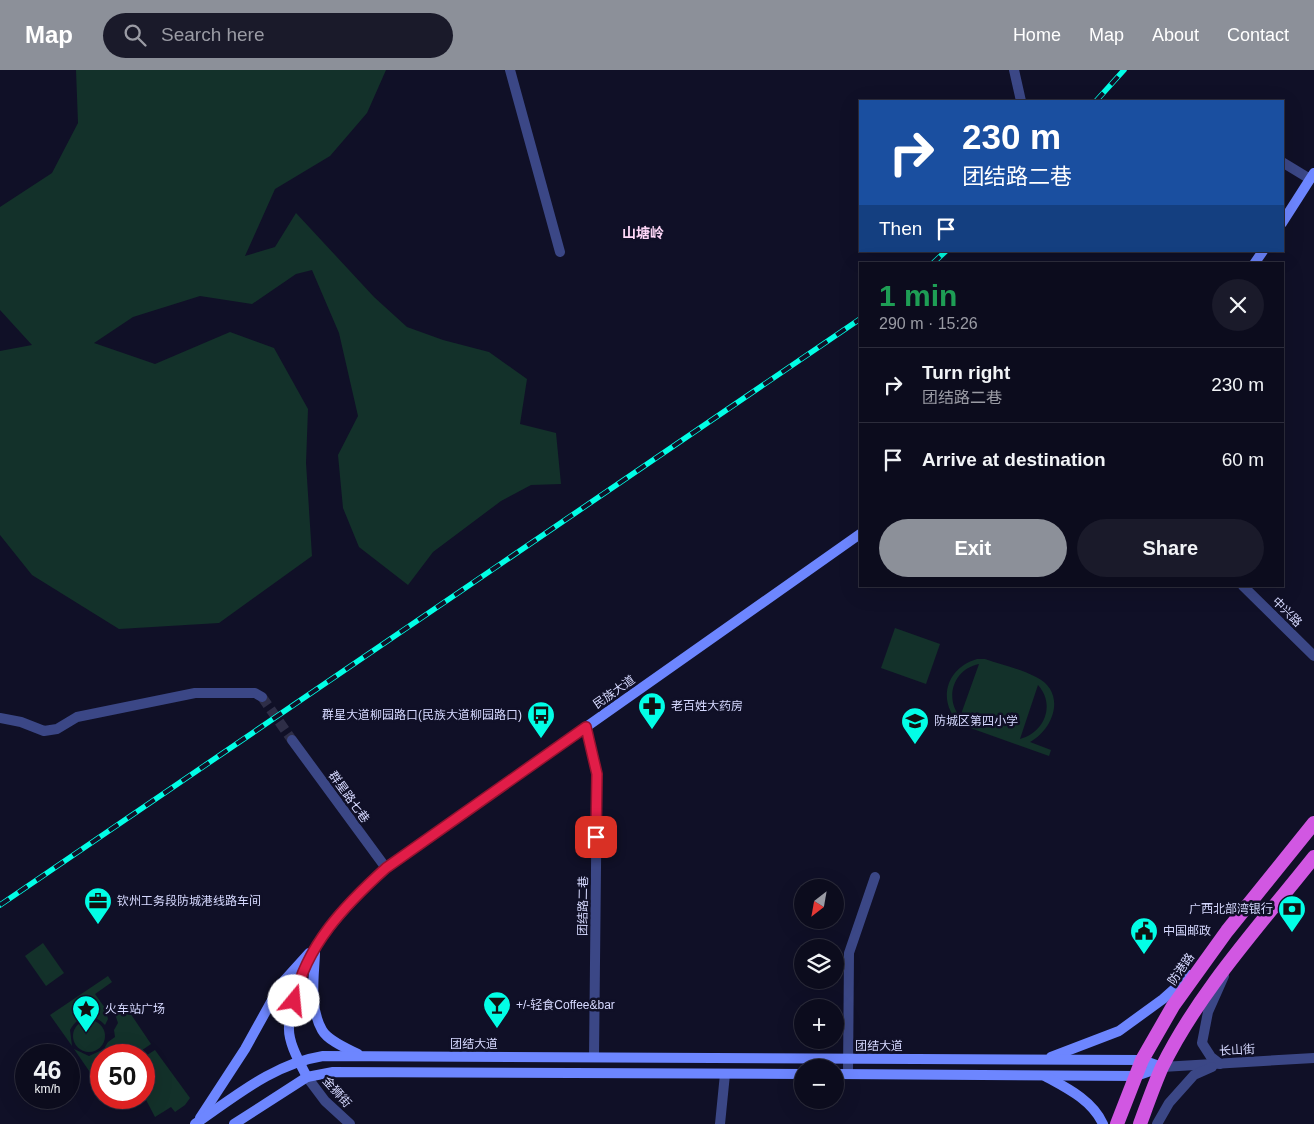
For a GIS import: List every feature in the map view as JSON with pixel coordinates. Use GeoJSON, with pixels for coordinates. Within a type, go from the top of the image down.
{"type":"FeatureCollection","features":[{"type":"Feature","properties":{"kind":"highway","name":"防港路"},"geometry":{"type":"LineString","coordinates":[[1118,1124],[1142,1060],[1174,1006],[1202,964],[1314,823]]}},
{"type":"Feature","properties":{"kind":"highway"},"geometry":{"type":"LineString","coordinates":[[1140,1124],[1162,1067],[1190,1020],[1232,959],[1314,857]]}},
{"type":"Feature","properties":{"kind":"main road"},"geometry":{"type":"LineString","coordinates":[[1284,220],[1312,176]]}},
{"type":"Feature","properties":{"kind":"main road","name":"民族大道"},"geometry":{"type":"LineString","coordinates":[[307,1077],[299,1060],[289,1027],[297,988],[316,945],[332,922],[386,868],[859,535]]}},
{"type":"Feature","properties":{"kind":"main road"},"geometry":{"type":"LineString","coordinates":[[316,945],[312,995],[322,1032],[341,1046],[361,1056]]}},
{"type":"Feature","properties":{"kind":"main road"},"geometry":{"type":"LineString","coordinates":[[195,1124],[245,1050],[281,984],[316,945]]}},
{"type":"Feature","properties":{"kind":"main road"},"geometry":{"type":"LineString","coordinates":[[1044,1059],[1119,1031],[1163,999],[1202,964]]}},
{"type":"Feature","properties":{"kind":"main road","name":"团结大道"},"geometry":{"type":"LineString","coordinates":[[195,1124],[266,1076],[299,1060],[323,1056],[1142,1060],[1162,1067]]}},
{"type":"Feature","properties":{"kind":"main road"},"geometry":{"type":"LineString","coordinates":[[844,1074],[1136,1076],[1162,1067]]}},
{"type":"Feature","properties":{"kind":"main road"},"geometry":{"type":"LineString","coordinates":[[234,1124],[307,1077],[333,1072],[794,1074]]}},
{"type":"Feature","properties":{"kind":"main road"},"geometry":{"type":"LineString","coordinates":[[1044,1075],[1070,1090],[1091,1106],[1103,1124]]}},
{"type":"Feature","properties":{"kind":"street"},"geometry":{"type":"LineString","coordinates":[[510,70],[560,252]]}},
{"type":"Feature","properties":{"kind":"street"},"geometry":{"type":"LineString","coordinates":[[1014,70],[1021,100]]}},
{"type":"Feature","properties":{"kind":"street"},"geometry":{"type":"LineString","coordinates":[[1284,163],[1312,176]]}},
{"type":"Feature","properties":{"kind":"street","name":"中兴路"},"geometry":{"type":"LineString","coordinates":[[1244,587],[1314,656]]}},
{"type":"Feature","properties":{"kind":"street"},"geometry":{"type":"LineString","coordinates":[[0,718],[21,722],[44,731],[57,728],[77,717],[195,693],[255,694],[262,697]]}},
{"type":"Feature","properties":{"kind":"street","name":"团结路二巷"},"geometry":{"type":"LineString","coordinates":[[586,727],[597,774],[594,1057]]}},
{"type":"Feature","properties":{"kind":"street","name":"群星路七巷"},"geometry":{"type":"LineString","coordinates":[[292,740],[386,868]]}},
{"type":"Feature","properties":{"kind":"street"},"geometry":{"type":"LineString","coordinates":[[848,1074],[849,953],[875,877]]}},
{"type":"Feature","properties":{"kind":"street"},"geometry":{"type":"LineString","coordinates":[[1157,1124],[1169,1102],[1194,1075],[1220,1064],[1211,1057],[1202,1043],[1208,1012],[1232,959]]}},
{"type":"Feature","properties":{"kind":"street","name":"长山街"},"geometry":{"type":"LineString","coordinates":[[1162,1067],[1314,1058]]}},
{"type":"Feature","properties":{"kind":"street"},"geometry":{"type":"LineString","coordinates":[[720,1124],[725,1074]]}},
{"type":"Feature","properties":{"kind":"street","name":"金狮街"},"geometry":{"type":"LineString","coordinates":[[307,1077],[325,1101],[350,1124]]}},
{"type":"Feature","properties":{"kind":"green space"},"geometry":{"type":"Polygon","coordinates":[[[76,70],[386,70],[367,113],[330,156],[275,189],[245,256],[275,247],[296,213],[374,297],[407,327],[443,340],[489,352],[527,379],[520,424],[556,433],[561,484],[531,485],[501,501],[433,552],[408,585],[359,547],[343,508],[338,455],[358,416],[339,333],[312,270],[296,274],[252,304],[200,296],[133,317],[94,343],[155,364],[230,332],[274,348],[308,409],[306,463],[312,556],[219,623],[119,629],[32,575],[0,535],[0,351],[32,345],[0,310],[0,207],[52,173],[78,123],[76,70]]]}},
{"type":"Feature","properties":{"kind":"green space"},"geometry":{"type":"Polygon","coordinates":[[[895,628],[940,644],[926,684],[881,668],[895,628]]]}},
{"type":"Feature","properties":{"kind":"green space"},"geometry":{"type":"Polygon","coordinates":[[[977,659],[985,659],[1024,672],[1046,684],[1052,692],[1054,710],[1051,720],[1045,728],[1030,742],[1051,750],[1049,756],[962,725],[954,717],[947,697],[948,687],[951,678],[966,664],[977,659]],[[979,664],[963,672],[954,685],[953,701],[960,717],[979,664]],[[1038,685],[1020,739],[1035,731],[1045,717],[1046,701],[1038,685]]]}},
{"type":"Feature","properties":{"kind":"green space"},"geometry":{"type":"Polygon","coordinates":[[[43,943],[64,973],[46,986],[25,956],[43,943]]]}},
{"type":"Feature","properties":{"kind":"green space"},"geometry":{"type":"Polygon","coordinates":[[[108,976],[112,982],[95,994],[105,1008],[108,1019],[105,1025],[96,1018],[81,1018],[70,1030],[72,1044],[50,1015],[108,976]]]}},
{"type":"Feature","properties":{"kind":"green space"},"geometry":{"type":"Polygon","coordinates":[[[124,1004],[151,1044],[107,1044],[115,1037],[114,1030],[118,1023],[114,1011],[124,1004]]]}},
{"type":"Feature","properties":{"kind":"green space"},"geometry":{"type":"Polygon","coordinates":[[[83,1021],[95,1021],[104,1030],[104,1042],[102,1044],[90,1044],[90,1052],[83,1051],[80,1049],[80,1044],[74,1042],[74,1030],[83,1021]]]}},
{"type":"Feature","properties":{"kind":"green space"},"geometry":{"type":"Polygon","coordinates":[[[155,1050],[190,1098],[185,1105],[175,1112],[171,1107],[155,1117],[151,1109],[155,1109],[155,1050]]]}},
{"type":"Feature","properties":{"kind":"green space"},"geometry":{"type":"Polygon","coordinates":[[[80,1052],[90,1056],[90,1072],[80,1058],[80,1052]]]}},
{"type":"Feature","properties":{"kind":"tunnel"},"geometry":{"type":"LineString","coordinates":[[262,697],[292,740]]}},
{"type":"Feature","properties":{"kind":"railway"},"geometry":{"type":"LineString","coordinates":[[1097,100],[1124,70]]}},
{"type":"Feature","properties":{"kind":"railway"},"geometry":{"type":"LineString","coordinates":[[934,262],[945,252]]}},
{"type":"Feature","properties":{"kind":"railway"},"geometry":{"type":"LineString","coordinates":[[0,905],[859,320]]}},
{"type":"Feature","properties":{"kind":"place","name":"老百姓大药房"},"geometry":{"type":"Point","coordinates":[652,730]}},
{"type":"Feature","properties":{"kind":"place","name":"群星大道柳园路口(民族大道柳园路口)"},"geometry":{"type":"Point","coordinates":[541,739]}},
{"type":"Feature","properties":{"kind":"place","name":"防城区第四小学"},"geometry":{"type":"Point","coordinates":[915,745]}},
{"type":"Feature","properties":{"kind":"place","name":"钦州工务段防城港线路车间"},"geometry":{"type":"Point","coordinates":[98,925]}},
{"type":"Feature","properties":{"kind":"place","name":"广西北部湾银行"},"geometry":{"type":"Point","coordinates":[1292,933]}},
{"type":"Feature","properties":{"kind":"place","name":"中国邮政"},"geometry":{"type":"Point","coordinates":[1144,955]}},
{"type":"Feature","properties":{"kind":"place","name":"+/-轻食Coffee&bar"},"geometry":{"type":"Point","coordinates":[497,1029]}},
{"type":"Feature","properties":{"kind":"place","name":"火车站广场"},"geometry":{"type":"Point","coordinates":[86,1033]}},
{"type":"Feature","properties":{"kind":"district","name":"山塘岭"},"geometry":{"type":"Point","coordinates":[643,233]}},
{"type":"Feature","properties":{"kind":"route"},"geometry":{"type":"LineString","coordinates":[[294,1001],[297,988],[316,945],[332,922],[361,891],[386,868],[586,727],[597,774],[596,837]]}}]}
